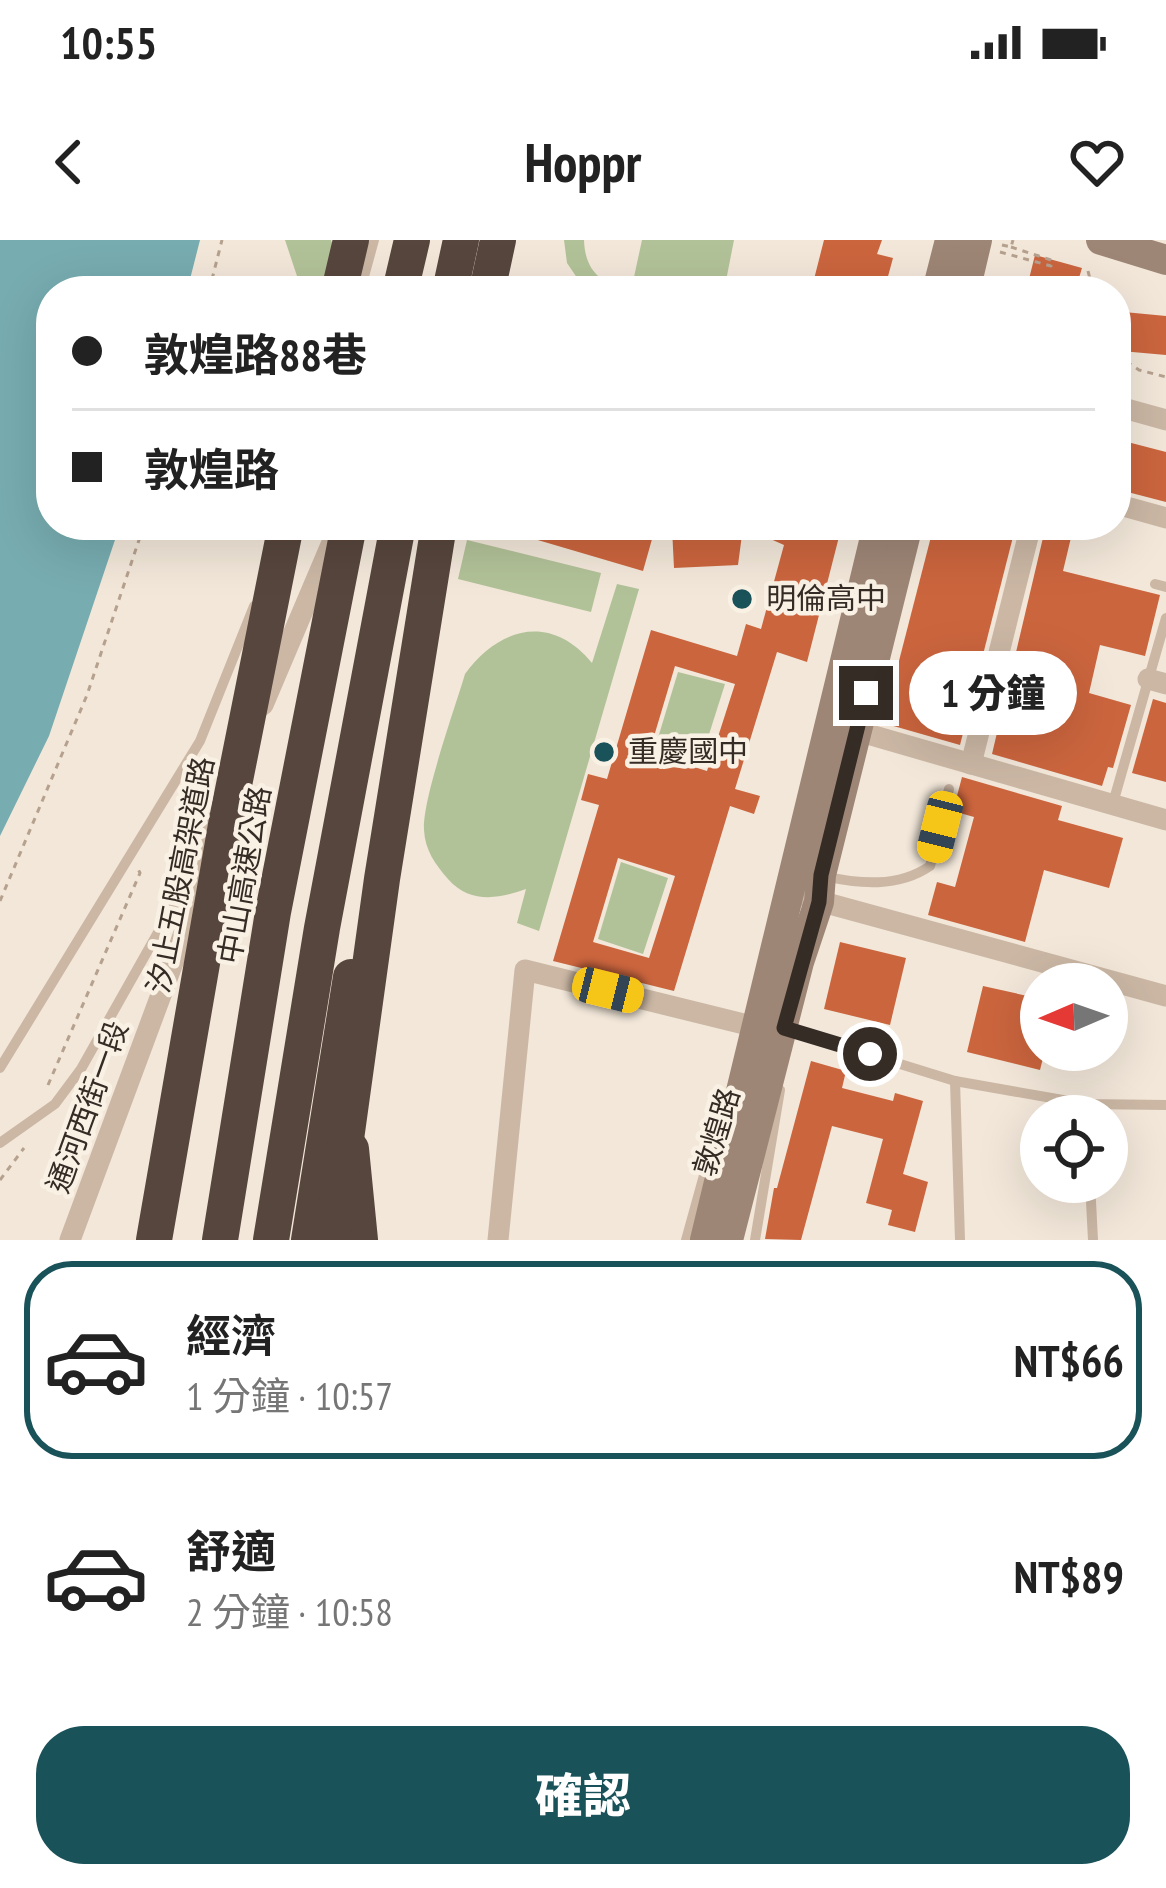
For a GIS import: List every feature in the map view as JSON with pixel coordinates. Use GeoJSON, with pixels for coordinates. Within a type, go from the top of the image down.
{"type":"FeatureCollection","features":[{"type":"Feature","properties":{"kind":"highway"},"geometry":{"type":"LineString","coordinates":[[343,276],[351,240]]}},
{"type":"Feature","properties":{"kind":"highway"},"geometry":{"type":"LineString","coordinates":[[404,276],[412,240]]}},
{"type":"Feature","properties":{"kind":"highway"},"geometry":{"type":"LineString","coordinates":[[453,276],[459,240]]}},
{"type":"Feature","properties":{"kind":"highway"},"geometry":{"type":"LineString","coordinates":[[490,276],[498,240]]}},
{"type":"Feature","properties":{"kind":"highway","name":"汐止五股高架道路"},"geometry":{"type":"LineString","coordinates":[[154,1240],[226,825],[283,540]]}},
{"type":"Feature","properties":{"kind":"highway","name":"中山高速公路"},"geometry":{"type":"LineString","coordinates":[[220,1240],[273,912],[341,540]]}},
{"type":"Feature","properties":{"kind":"highway"},"geometry":{"type":"LineString","coordinates":[[271,1240],[322,928],[395,540]]}},
{"type":"Feature","properties":{"kind":"highway"},"geometry":{"type":"LineString","coordinates":[[309,1240],[421,540]]}},
{"type":"Feature","properties":{"kind":"highway"},"geometry":{"type":"LineString","coordinates":[[332,1240],[382,879],[437,540]]}},
{"type":"Feature","properties":{"kind":"highway"},"geometry":{"type":"LineString","coordinates":[[346,1007],[348,1114],[360,1240]]}},
{"type":"Feature","properties":{"kind":"street"},"geometry":{"type":"LineString","coordinates":[[442,276],[459,240]]}},
{"type":"Feature","properties":{"kind":"street"},"geometry":{"type":"LineString","coordinates":[[941,276],[950,240]]}},
{"type":"Feature","properties":{"kind":"street"},"geometry":{"type":"LineString","coordinates":[[1101,240],[1166,260]]}},
{"type":"Feature","properties":{"kind":"street"},"geometry":{"type":"LineString","coordinates":[[973,276],[988,246]]}},
{"type":"Feature","properties":{"kind":"street"},"geometry":{"type":"LineString","coordinates":[[1131,410],[1166,420]]}},
{"type":"Feature","properties":{"kind":"street"},"geometry":{"type":"LineString","coordinates":[[1131,508],[1166,518]]}},
{"type":"Feature","properties":{"kind":"street","name":"通河西街一段"},"geometry":{"type":"LineString","coordinates":[[70,1240],[187,925],[194,870],[337,540]]}},
{"type":"Feature","properties":{"kind":"street","name":"敦煌路"},"geometry":{"type":"LineString","coordinates":[[774,1030],[788,892],[874,540]]}},
{"type":"Feature","properties":{"kind":"street","name":"敦煌路"},"geometry":{"type":"LineString","coordinates":[[760,1069],[820,888],[904,540]]}},
{"type":"Feature","properties":{"kind":"street"},"geometry":{"type":"LineString","coordinates":[[971,764],[1027,540]]}},
{"type":"Feature","properties":{"kind":"street"},"geometry":{"type":"LineString","coordinates":[[856,731],[1166,820]]}},
{"type":"Feature","properties":{"kind":"street"},"geometry":{"type":"LineString","coordinates":[[788,892],[820,888],[1166,996]]}},
{"type":"Feature","properties":{"kind":"street"},"geometry":{"type":"LineString","coordinates":[[498,1240],[525,970],[774,1030]]}},
{"type":"Feature","properties":{"kind":"street"},"geometry":{"type":"LineString","coordinates":[[705,1240],[760,1069]]}},
{"type":"Feature","properties":{"kind":"street"},"geometry":{"type":"LineString","coordinates":[[728,1240],[760,1069]]}},
{"type":"Feature","properties":{"kind":"lane"},"geometry":{"type":"LineString","coordinates":[[365,276],[374,240]]}},
{"type":"Feature","properties":{"kind":"lane"},"geometry":{"type":"LineString","coordinates":[[0,1068],[200,741],[280,540]]}},
{"type":"Feature","properties":{"kind":"lane"},"geometry":{"type":"LineString","coordinates":[[1112,806],[1157,682],[1166,618]]}},
{"type":"Feature","properties":{"kind":"lane"},"geometry":{"type":"LineString","coordinates":[[820,888],[851,882],[886,883],[930,866],[949,789]]}},
{"type":"Feature","properties":{"kind":"lane"},"geometry":{"type":"LineString","coordinates":[[0,1143],[56,1103],[81,1070],[194,870]]}},
{"type":"Feature","properties":{"kind":"lane"},"geometry":{"type":"LineString","coordinates":[[774,1030],[1020,1095]]}},
{"type":"Feature","properties":{"kind":"lane","name":"敦煌路"},"geometry":{"type":"LineString","coordinates":[[686,1240],[724,1104],[774,1030]]}},
{"type":"Feature","properties":{"kind":"lane","name":"敦煌路"},"geometry":{"type":"LineString","coordinates":[[755,1240],[779,1112],[774,1030]]}},
{"type":"Feature","properties":{"kind":"lane"},"geometry":{"type":"LineString","coordinates":[[956,1081],[960,1240]]}},
{"type":"Feature","properties":{"kind":"lane"},"geometry":{"type":"LineString","coordinates":[[1128,1107],[1166,1105]]}},
{"type":"Feature","properties":{"kind":"lane"},"geometry":{"type":"LineString","coordinates":[[1091,1203],[1093,1240]]}},
{"type":"Feature","properties":{"kind":"path"},"geometry":{"type":"LineString","coordinates":[[213,276],[222,240]]}},
{"type":"Feature","properties":{"kind":"path"},"geometry":{"type":"LineString","coordinates":[[988,246],[1051,266],[1053,260],[1011,248]]}},
{"type":"Feature","properties":{"kind":"path"},"geometry":{"type":"LineString","coordinates":[[1088,272],[1089,276]]}},
{"type":"Feature","properties":{"kind":"path"},"geometry":{"type":"LineString","coordinates":[[1131,365],[1166,377]]}},
{"type":"Feature","properties":{"kind":"path"},"geometry":{"type":"LineString","coordinates":[[0,902],[87,694],[139,540]]}},
{"type":"Feature","properties":{"kind":"path"},"geometry":{"type":"LineString","coordinates":[[56,1103],[46,1089],[140,873],[131,855]]}},
{"type":"Feature","properties":{"kind":"green space"},"geometry":{"type":"Polygon","coordinates":[[[285,240],[331,240],[343,276],[297,276],[285,240]]]}},
{"type":"Feature","properties":{"kind":"green space"},"geometry":{"type":"Polygon","coordinates":[[[564,240],[584,240],[588,260],[598,276],[576,276],[567,263],[564,240]]]}},
{"type":"Feature","properties":{"kind":"green space"},"geometry":{"type":"Polygon","coordinates":[[[642,240],[734,240],[727,276],[634,276],[642,240]]]}},
{"type":"Feature","properties":{"kind":"green space"},"geometry":{"type":"Polygon","coordinates":[[[467,540],[601,573],[591,612],[458,579],[467,540]]]}},
{"type":"Feature","properties":{"kind":"green space"},"geometry":{"type":"Polygon","coordinates":[[[617,584],[639,589],[539,931],[517,923],[526,889],[495,897],[475,896],[443,873],[425,837],[428,798],[465,674],[479,658],[509,637],[543,632],[576,647],[592,663],[617,584]]]}},
{"type":"Feature","properties":{"kind":"green space"},"geometry":{"type":"Polygon","coordinates":[[[678,672],[725,684],[699,766],[654,751],[678,672]]]}},
{"type":"Feature","properties":{"kind":"green space"},"geometry":{"type":"Polygon","coordinates":[[[621,862],[668,878],[643,954],[598,939],[621,862]]]}},
{"type":"Feature","properties":{"kind":"water"},"geometry":{"type":"Polygon","coordinates":[[[0,240],[200,240],[191,276],[36,276],[36,540],[115,540],[49,736],[0,836],[0,240]]]}},
{"type":"Feature","properties":{"kind":"building"},"geometry":{"type":"Polygon","coordinates":[[[824,240],[882,240],[877,254],[893,258],[888,276],[815,276],[824,240]]]}},
{"type":"Feature","properties":{"kind":"building"},"geometry":{"type":"Polygon","coordinates":[[[1035,255],[1082,268],[1080,276],[1030,276],[1035,255]]]}},
{"type":"Feature","properties":{"kind":"building"},"geometry":{"type":"Polygon","coordinates":[[[1131,313],[1166,316],[1166,355],[1131,352],[1131,313]]]}},
{"type":"Feature","properties":{"kind":"building"},"geometry":{"type":"Polygon","coordinates":[[[1131,443],[1166,452],[1166,502],[1131,493],[1131,443]]]}},
{"type":"Feature","properties":{"kind":"building"},"geometry":{"type":"Polygon","coordinates":[[[537,540],[652,540],[643,571],[537,540]]]}},
{"type":"Feature","properties":{"kind":"building"},"geometry":{"type":"Polygon","coordinates":[[[673,540],[741,540],[738,565],[674,568],[673,540]]]}},
{"type":"Feature","properties":{"kind":"building"},"geometry":{"type":"Polygon","coordinates":[[[773,540],[838,540],[807,662],[777,652],[735,789],[760,796],[754,814],[730,806],[674,991],[553,961],[599,805],[581,800],[588,774],[607,779],[651,630],[737,656],[746,624],[761,629],[784,545],[773,540]],[[675,666],[649,753],[707,771],[735,684],[675,666]],[[618,858],[593,942],[649,958],[675,876],[618,858]]]}},
{"type":"Feature","properties":{"kind":"building"},"geometry":{"type":"Polygon","coordinates":[[[930,540],[1012,540],[960,745],[883,723],[930,540]]]}},
{"type":"Feature","properties":{"kind":"building"},"geometry":{"type":"Polygon","coordinates":[[[1042,540],[1070,540],[1063,571],[1160,595],[1145,656],[1100,645],[1089,693],[1131,705],[1113,768],[1108,767],[1102,786],[992,754],[1042,540]]]}},
{"type":"Feature","properties":{"kind":"building"},"geometry":{"type":"Polygon","coordinates":[[[1153,699],[1166,703],[1166,782],[1132,773],[1153,699]]]}},
{"type":"Feature","properties":{"kind":"building"},"geometry":{"type":"Polygon","coordinates":[[[962,777],[1062,806],[1058,820],[1123,838],[1109,888],[1044,870],[1025,942],[928,915],[937,882],[955,887],[974,817],[953,811],[962,777]]]}},
{"type":"Feature","properties":{"kind":"building"},"geometry":{"type":"Polygon","coordinates":[[[840,942],[906,958],[890,1025],[824,1009],[840,942]]]}},
{"type":"Feature","properties":{"kind":"building"},"geometry":{"type":"Polygon","coordinates":[[[983,986],[1020,994],[1020,1065],[967,1052],[983,986]]]}},
{"type":"Feature","properties":{"kind":"building"},"geometry":{"type":"Polygon","coordinates":[[[811,1061],[846,1071],[842,1088],[893,1101],[895,1093],[923,1101],[903,1174],[928,1182],[915,1232],[888,1225],[892,1210],[866,1203],[883,1139],[832,1126],[801,1240],[765,1239],[774,1188],[811,1061]]]}},
{"type":"Feature","properties":{"kind":"place","name":"明倫高中"},"geometry":{"type":"Point","coordinates":[742,599]}},
{"type":"Feature","properties":{"kind":"place","name":"重慶國中"},"geometry":{"type":"Point","coordinates":[604,752]}},
{"type":"Feature","properties":{"kind":"route"},"geometry":{"type":"LineString","coordinates":[[866,693],[821,875],[819,902],[784,1028],[870,1054]]}}]}
